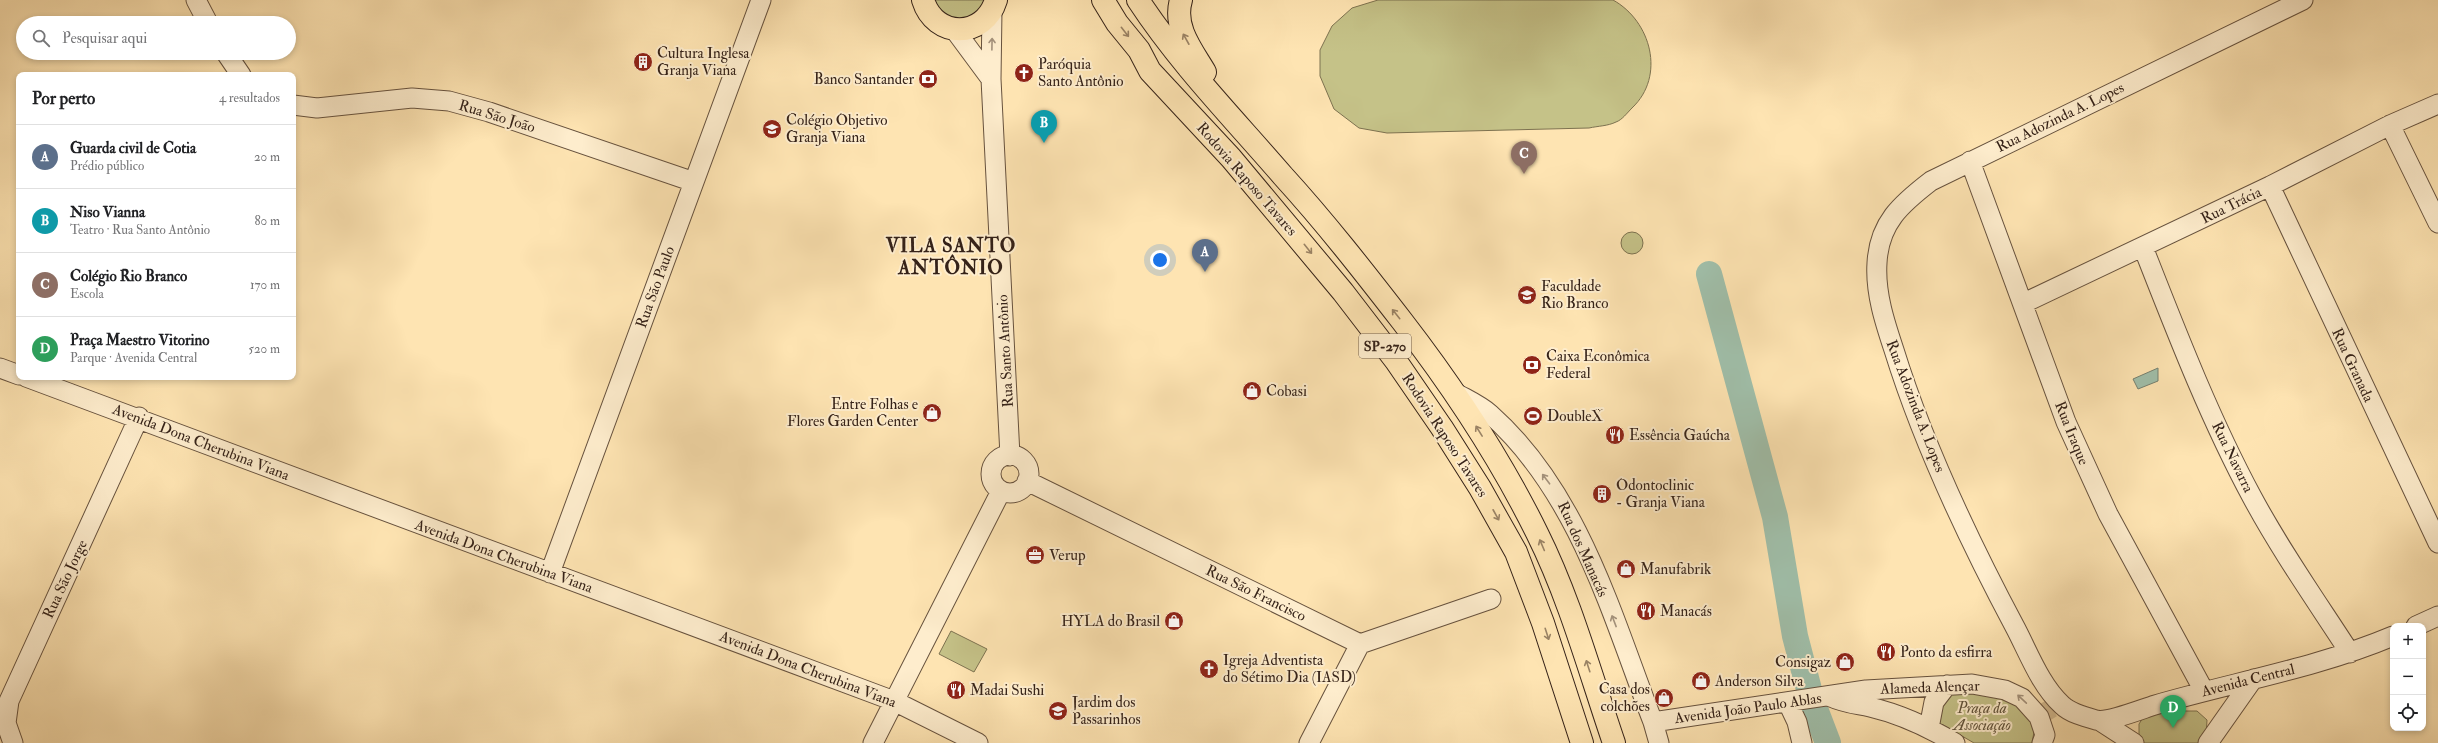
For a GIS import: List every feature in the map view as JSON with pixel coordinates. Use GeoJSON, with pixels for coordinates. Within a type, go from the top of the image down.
{"type":"FeatureCollection","features":[{"type":"Feature","properties":{"kind":"main road"},"geometry":{"type":"LineString","coordinates":[[923,0],[926,9],[933,19],[943,26],[954,29],[976,26],[986,19],[994,5]]}},
{"type":"Feature","properties":{"kind":"main road","name":"Rodovia Raposo Tavares"},"geometry":{"type":"LineString","coordinates":[[1103,0],[1139,50],[1150,71],[1231,158],[1338,286],[1396,361],[1442,428],[1480,488],[1516,552],[1543,623],[1582,743]]}},
{"type":"Feature","properties":{"kind":"main road","name":"Rodovia Raposo Tavares"},"geometry":{"type":"LineString","coordinates":[[1138,0],[1181,60],[1285,177],[1397,315],[1454,392],[1500,466],[1538,534],[1569,608],[1614,743]]}},
{"type":"Feature","properties":{"kind":"main road"},"geometry":{"type":"LineString","coordinates":[[1181,0],[1178,15],[1183,34],[1234,121]]}},
{"type":"Feature","properties":{"kind":"street"},"geometry":{"type":"LineString","coordinates":[[196,0],[204,16]]}},
{"type":"Feature","properties":{"kind":"street","name":"Rua São Paulo"},"geometry":{"type":"LineString","coordinates":[[550,573],[761,0]]}},
{"type":"Feature","properties":{"kind":"street","name":"Rua Adozinda A. Lopes"},"geometry":{"type":"LineString","coordinates":[[2055,712],[2049,689],[1994,588],[1938,466],[1904,384],[1886,324],[1878,288],[1877,262],[1882,236],[1890,218],[1905,201],[1930,181],[2303,0]]}},
{"type":"Feature","properties":{"kind":"street","name":"Rua Santo Antônio"},"geometry":{"type":"LineString","coordinates":[[994,5],[991,79],[1010,456]]}},
{"type":"Feature","properties":{"kind":"street"},"geometry":{"type":"LineString","coordinates":[[954,29],[991,79]]}},
{"type":"Feature","properties":{"kind":"street"},"geometry":{"type":"LineString","coordinates":[[231,60],[239,72]]}},
{"type":"Feature","properties":{"kind":"street","name":"Rua São João"},"geometry":{"type":"LineString","coordinates":[[296,105],[318,108],[412,98],[449,101],[489,112],[694,182]]}},
{"type":"Feature","properties":{"kind":"street","name":"Rua Trácia"},"geometry":{"type":"LineString","coordinates":[[2024,303],[2270,186],[2390,125],[2438,104]]}},
{"type":"Feature","properties":{"kind":"street"},"geometry":{"type":"LineString","coordinates":[[2390,125],[2438,223]]}},
{"type":"Feature","properties":{"kind":"street","name":"Rua Iraque"},"geometry":{"type":"LineString","coordinates":[[1970,161],[2024,303],[2066,422],[2091,479],[2204,691]]}},
{"type":"Feature","properties":{"kind":"street","name":"Rua Granada"},"geometry":{"type":"LineString","coordinates":[[2270,186],[2438,543]]}},
{"type":"Feature","properties":{"kind":"street","name":"Rua Navarra"},"geometry":{"type":"LineString","coordinates":[[2143,247],[2205,399],[2251,496],[2271,531],[2350,653]]}},
{"type":"Feature","properties":{"kind":"street"},"geometry":{"type":"LineString","coordinates":[[0,368],[16,373]]}},
{"type":"Feature","properties":{"kind":"street","name":"Avenida Dona Cherubina Viana"},"geometry":{"type":"LineString","coordinates":[[34,380],[894,701],[978,743]]}},
{"type":"Feature","properties":{"kind":"street","name":"Rua dos Manacás"},"geometry":{"type":"LineString","coordinates":[[1454,392],[1489,413],[1523,447],[1560,496],[1598,579],[1653,722],[1659,743]]}},
{"type":"Feature","properties":{"kind":"street","name":"Rua São Jorge"},"geometry":{"type":"LineString","coordinates":[[13,743],[6,723],[9,701],[139,418]]}},
{"type":"Feature","properties":{"kind":"street"},"geometry":{"type":"LineString","coordinates":[[1016,456],[1028,469],[1027,481],[1024,486],[1013,493],[1000,491],[992,481],[992,469],[999,459],[1016,456]]}},
{"type":"Feature","properties":{"kind":"street","name":"Rua São Francisco"},"geometry":{"type":"LineString","coordinates":[[1027,481],[1360,644]]}},
{"type":"Feature","properties":{"kind":"street"},"geometry":{"type":"LineString","coordinates":[[873,743],[1000,491]]}},
{"type":"Feature","properties":{"kind":"street"},"geometry":{"type":"LineString","coordinates":[[1309,743],[1360,644],[1491,599]]}},
{"type":"Feature","properties":{"kind":"street"},"geometry":{"type":"LineString","coordinates":[[2423,623],[2438,616]]}},
{"type":"Feature","properties":{"kind":"street","name":"Avenida Central"},"geometry":{"type":"LineString","coordinates":[[2100,721],[2204,691],[2350,653],[2390,637]]}},
{"type":"Feature","properties":{"kind":"street"},"geometry":{"type":"LineString","coordinates":[[2208,743],[2254,679]]}},
{"type":"Feature","properties":{"kind":"street"},"geometry":{"type":"LineString","coordinates":[[1929,728],[1934,702],[1947,685]]}},
{"type":"Feature","properties":{"kind":"street","name":"Alameda Alençar"},"geometry":{"type":"LineString","coordinates":[[1821,698],[1866,690],[1947,685],[1987,685],[2016,693],[2055,712],[2042,743]]}},
{"type":"Feature","properties":{"kind":"street","name":"Avenida João Paulo Ablas"},"geometry":{"type":"LineString","coordinates":[[1653,722],[1698,714],[1821,698],[1870,707],[1929,728],[1954,743]]}},
{"type":"Feature","properties":{"kind":"street"},"geometry":{"type":"LineString","coordinates":[[1788,703],[1797,722],[1802,743]]}},
{"type":"Feature","properties":{"kind":"street"},"geometry":{"type":"LineString","coordinates":[[2055,712],[2100,721],[2134,743]]}},
{"type":"Feature","properties":{"kind":"green space"},"geometry":{"type":"Polygon","coordinates":[[[928,0],[990,0],[986,9],[954,29],[928,0]]]}},
{"type":"Feature","properties":{"kind":"green space"},"geometry":{"type":"Polygon","coordinates":[[[1378,0],[1613,0],[1626,9],[1637,21],[1645,35],[1650,50],[1651,65],[1649,81],[1643,95],[1624,116],[1618,121],[1603,126],[1589,128],[1387,133],[1359,128],[1334,109],[1320,76],[1320,50],[1332,26],[1352,8],[1378,0]]]}},
{"type":"Feature","properties":{"kind":"green space"},"geometry":{"type":"Polygon","coordinates":[[[1632,232],[1640,235],[1643,243],[1640,251],[1632,254],[1624,251],[1621,243],[1624,235],[1632,232]]]}},
{"type":"Feature","properties":{"kind":"green space"},"geometry":{"type":"Polygon","coordinates":[[[951,631],[987,649],[974,672],[939,654],[951,631]]]}},
{"type":"Feature","properties":{"kind":"green space","name":"Praça da Associação"},"geometry":{"type":"Polygon","coordinates":[[[1958,689],[2004,696],[2036,721],[2032,743],[1974,743],[1938,722],[1935,707],[1958,689]]]}},
{"type":"Feature","properties":{"kind":"green space"},"geometry":{"type":"Polygon","coordinates":[[[2169,711],[2197,711],[2207,720],[2206,738],[2202,743],[2144,743],[2139,738],[2139,724],[2144,716],[2169,711]]]}},
{"type":"Feature","properties":{"kind":"shaded area"},"geometry":{"type":"Polygon","coordinates":[[[2158,368],[2158,381],[2138,389],[2133,379],[2158,368]]]}},
{"type":"Feature","properties":{"kind":"waterway"},"geometry":{"type":"LineString","coordinates":[[1709,274],[1775,517],[1795,636],[1812,701],[1828,743]]}},
{"type":"Feature","properties":{"kind":"tunnel"},"geometry":{"type":"LineString","coordinates":[[2042,714],[2052,708]]}},
{"type":"Feature","properties":{"kind":"place","name":"Cultura Inglesa Granja Viana"},"geometry":{"type":"Point","coordinates":[643,62]}},
{"type":"Feature","properties":{"kind":"place","name":"Paróquia Santo Antônio"},"geometry":{"type":"Point","coordinates":[1024,73]}},
{"type":"Feature","properties":{"kind":"place","name":"Banco Santander"},"geometry":{"type":"Point","coordinates":[928,79]}},
{"type":"Feature","properties":{"kind":"place","name":"Colégio Objetivo Granja Viana"},"geometry":{"type":"Point","coordinates":[772,129]}},
{"type":"Feature","properties":{"kind":"place","name":"Niso Vianna"},"geometry":{"type":"Point","coordinates":[1044,143]}},
{"type":"Feature","properties":{"kind":"place","name":"Colégio Rio Branco"},"geometry":{"type":"Point","coordinates":[1524,174]}},
{"type":"Feature","properties":{"kind":"place","name":"Guarda civil de Cotia"},"geometry":{"type":"Point","coordinates":[1205,272]}},
{"type":"Feature","properties":{"kind":"place","name":"Faculdade Rio Branco"},"geometry":{"type":"Point","coordinates":[1527,295]}},
{"type":"Feature","properties":{"kind":"place","name":"Caixa Econômica Federal"},"geometry":{"type":"Point","coordinates":[1532,365]}},
{"type":"Feature","properties":{"kind":"place","name":"Cobasi"},"geometry":{"type":"Point","coordinates":[1252,391]}},
{"type":"Feature","properties":{"kind":"place","name":"Entre Folhas e Flores Garden Center"},"geometry":{"type":"Point","coordinates":[932,413]}},
{"type":"Feature","properties":{"kind":"place","name":"DoubleX"},"geometry":{"type":"Point","coordinates":[1533,416]}},
{"type":"Feature","properties":{"kind":"place","name":"Essência Gaúcha"},"geometry":{"type":"Point","coordinates":[1615,435]}},
{"type":"Feature","properties":{"kind":"place","name":"Odontoclinic - Granja Viana"},"geometry":{"type":"Point","coordinates":[1602,494]}},
{"type":"Feature","properties":{"kind":"place","name":"Verup"},"geometry":{"type":"Point","coordinates":[1035,555]}},
{"type":"Feature","properties":{"kind":"place","name":"Manufabrik"},"geometry":{"type":"Point","coordinates":[1626,569]}},
{"type":"Feature","properties":{"kind":"place","name":"Manacás"},"geometry":{"type":"Point","coordinates":[1646,611]}},
{"type":"Feature","properties":{"kind":"place","name":"HYLA do Brasil"},"geometry":{"type":"Point","coordinates":[1174,621]}},
{"type":"Feature","properties":{"kind":"place","name":"Ponto da esfirra"},"geometry":{"type":"Point","coordinates":[1886,652]}},
{"type":"Feature","properties":{"kind":"place","name":"Consigaz"},"geometry":{"type":"Point","coordinates":[1845,662]}},
{"type":"Feature","properties":{"kind":"place","name":"Igreja Adventista do Sétimo Dia (IASD)"},"geometry":{"type":"Point","coordinates":[1209,669]}},
{"type":"Feature","properties":{"kind":"place","name":"Anderson Silva"},"geometry":{"type":"Point","coordinates":[1701,681]}},
{"type":"Feature","properties":{"kind":"place","name":"Madai Sushi"},"geometry":{"type":"Point","coordinates":[956,690]}},
{"type":"Feature","properties":{"kind":"place","name":"Casa dos colchões"},"geometry":{"type":"Point","coordinates":[1664,698]}},
{"type":"Feature","properties":{"kind":"place","name":"Jardim dos Passarinhos"},"geometry":{"type":"Point","coordinates":[1058,711]}},
{"type":"Feature","properties":{"kind":"place","name":"Praça Maestro Vitorino"},"geometry":{"type":"Point","coordinates":[2173,728]}},
{"type":"Feature","properties":{"kind":"district","name":"VILA SANTO ANTÔNIO"},"geometry":{"type":"Point","coordinates":[951,256]}}]}
